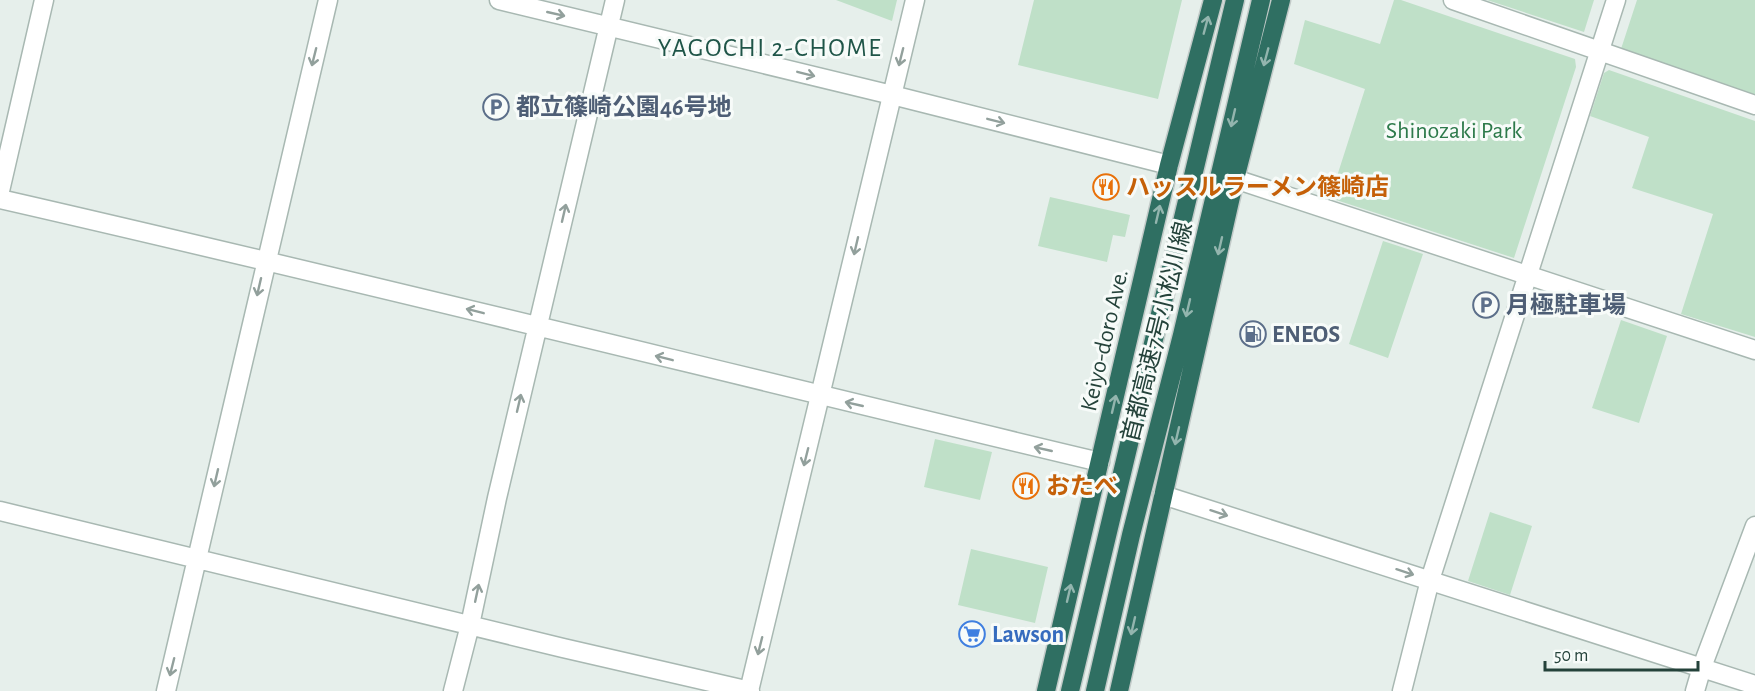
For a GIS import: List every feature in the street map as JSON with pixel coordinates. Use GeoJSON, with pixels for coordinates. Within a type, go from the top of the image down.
{"type":"FeatureCollection","features":[{"type":"Feature","properties":{"kind":"highway","name":"Keiyo-doro Ave."},"geometry":{"type":"LineString","coordinates":[[1046,691],[1169,165],[1213,0]]}},
{"type":"Feature","properties":{"kind":"highway","name":"首都高速7号小松川線"},"geometry":{"type":"LineString","coordinates":[[1070,691],[1235,0]]}},
{"type":"Feature","properties":{"kind":"highway","name":"首都高速7号小松川線"},"geometry":{"type":"LineString","coordinates":[[1095,691],[1261,0]]}},
{"type":"Feature","properties":{"kind":"highway"},"geometry":{"type":"LineString","coordinates":[[1119,691],[1235,179],[1281,0]]}},
{"type":"Feature","properties":{"kind":"street"},"geometry":{"type":"LineString","coordinates":[[0,191],[44,0]]}},
{"type":"Feature","properties":{"kind":"street"},"geometry":{"type":"LineString","coordinates":[[166,691],[265,259],[328,0]]}},
{"type":"Feature","properties":{"kind":"street"},"geometry":{"type":"LineString","coordinates":[[499,0],[1169,165]]}},
{"type":"Feature","properties":{"kind":"street"},"geometry":{"type":"LineString","coordinates":[[453,691],[615,0]]}},
{"type":"Feature","properties":{"kind":"street"},"geometry":{"type":"LineString","coordinates":[[0,511],[749,691],[915,0]]}},
{"type":"Feature","properties":{"kind":"street"},"geometry":{"type":"LineString","coordinates":[[1453,0],[1755,105]]}},
{"type":"Feature","properties":{"kind":"street"},"geometry":{"type":"LineString","coordinates":[[1401,691],[1430,580],[1616,0]]}},
{"type":"Feature","properties":{"kind":"street"},"geometry":{"type":"LineString","coordinates":[[1235,179],[1755,350]]}},
{"type":"Feature","properties":{"kind":"street"},"geometry":{"type":"LineString","coordinates":[[0,199],[265,259],[820,396],[1100,462]]}},
{"type":"Feature","properties":{"kind":"street"},"geometry":{"type":"LineString","coordinates":[[1163,495],[1755,685]]}},
{"type":"Feature","properties":{"kind":"street"},"geometry":{"type":"LineString","coordinates":[[1695,691],[1755,526]]}},
{"type":"Feature","properties":{"kind":"green space"},"geometry":{"type":"Polygon","coordinates":[[[836,0],[897,0],[892,21],[836,0]]]}},
{"type":"Feature","properties":{"kind":"green space"},"geometry":{"type":"Polygon","coordinates":[[[1034,0],[1182,0],[1158,99],[1018,65],[1034,0]]]}},
{"type":"Feature","properties":{"kind":"green space","name":"Shinozaki Park"},"geometry":{"type":"Polygon","coordinates":[[[1394,0],[1401,0],[1575,59],[1576,67],[1514,258],[1330,198],[1365,89],[1294,64],[1305,20],[1380,44],[1394,0]]]}},
{"type":"Feature","properties":{"kind":"green space"},"geometry":{"type":"Polygon","coordinates":[[[1487,0],[1594,0],[1584,32],[1487,0]]]}},
{"type":"Feature","properties":{"kind":"green space"},"geometry":{"type":"Polygon","coordinates":[[[1637,0],[1755,0],[1755,95],[1621,49],[1637,0]]]}},
{"type":"Feature","properties":{"kind":"green space"},"geometry":{"type":"Polygon","coordinates":[[[1609,70],[1755,121],[1755,337],[1681,314],[1713,214],[1632,188],[1649,137],[1590,116],[1604,73],[1609,70]]]}},
{"type":"Feature","properties":{"kind":"green space"},"geometry":{"type":"Polygon","coordinates":[[[1050,197],[1130,215],[1125,237],[1113,235],[1107,262],[1038,246],[1050,197]]]}},
{"type":"Feature","properties":{"kind":"green space"},"geometry":{"type":"Polygon","coordinates":[[[1383,241],[1423,254],[1388,358],[1349,344],[1383,241]]]}},
{"type":"Feature","properties":{"kind":"green space"},"geometry":{"type":"Polygon","coordinates":[[[1621,320],[1667,336],[1639,423],[1592,408],[1621,320]]]}},
{"type":"Feature","properties":{"kind":"green space"},"geometry":{"type":"Polygon","coordinates":[[[935,439],[992,452],[980,500],[924,487],[935,439]]]}},
{"type":"Feature","properties":{"kind":"green space"},"geometry":{"type":"Polygon","coordinates":[[[1490,512],[1532,526],[1510,595],[1468,581],[1490,512]]]}},
{"type":"Feature","properties":{"kind":"green space"},"geometry":{"type":"Polygon","coordinates":[[[971,549],[1048,567],[1035,623],[958,605],[971,549]]]}},
{"type":"Feature","properties":{"kind":"place","name":"都立篠崎公園46号地"},"geometry":{"type":"Point","coordinates":[496,107]}},
{"type":"Feature","properties":{"kind":"place","name":"ハッスルラーメン篠崎店"},"geometry":{"type":"Point","coordinates":[1106,187]}},
{"type":"Feature","properties":{"kind":"place","name":"月極駐車場"},"geometry":{"type":"Point","coordinates":[1486,305]}},
{"type":"Feature","properties":{"kind":"place","name":"ENEOS"},"geometry":{"type":"Point","coordinates":[1253,334]}},
{"type":"Feature","properties":{"kind":"place","name":"おたべ"},"geometry":{"type":"Point","coordinates":[1026,486]}},
{"type":"Feature","properties":{"kind":"place","name":"Lawson"},"geometry":{"type":"Point","coordinates":[972,634]}},
{"type":"Feature","properties":{"kind":"district","name":"YAGOCHI 2-CHOME"},"geometry":{"type":"Point","coordinates":[770,47]}}]}
